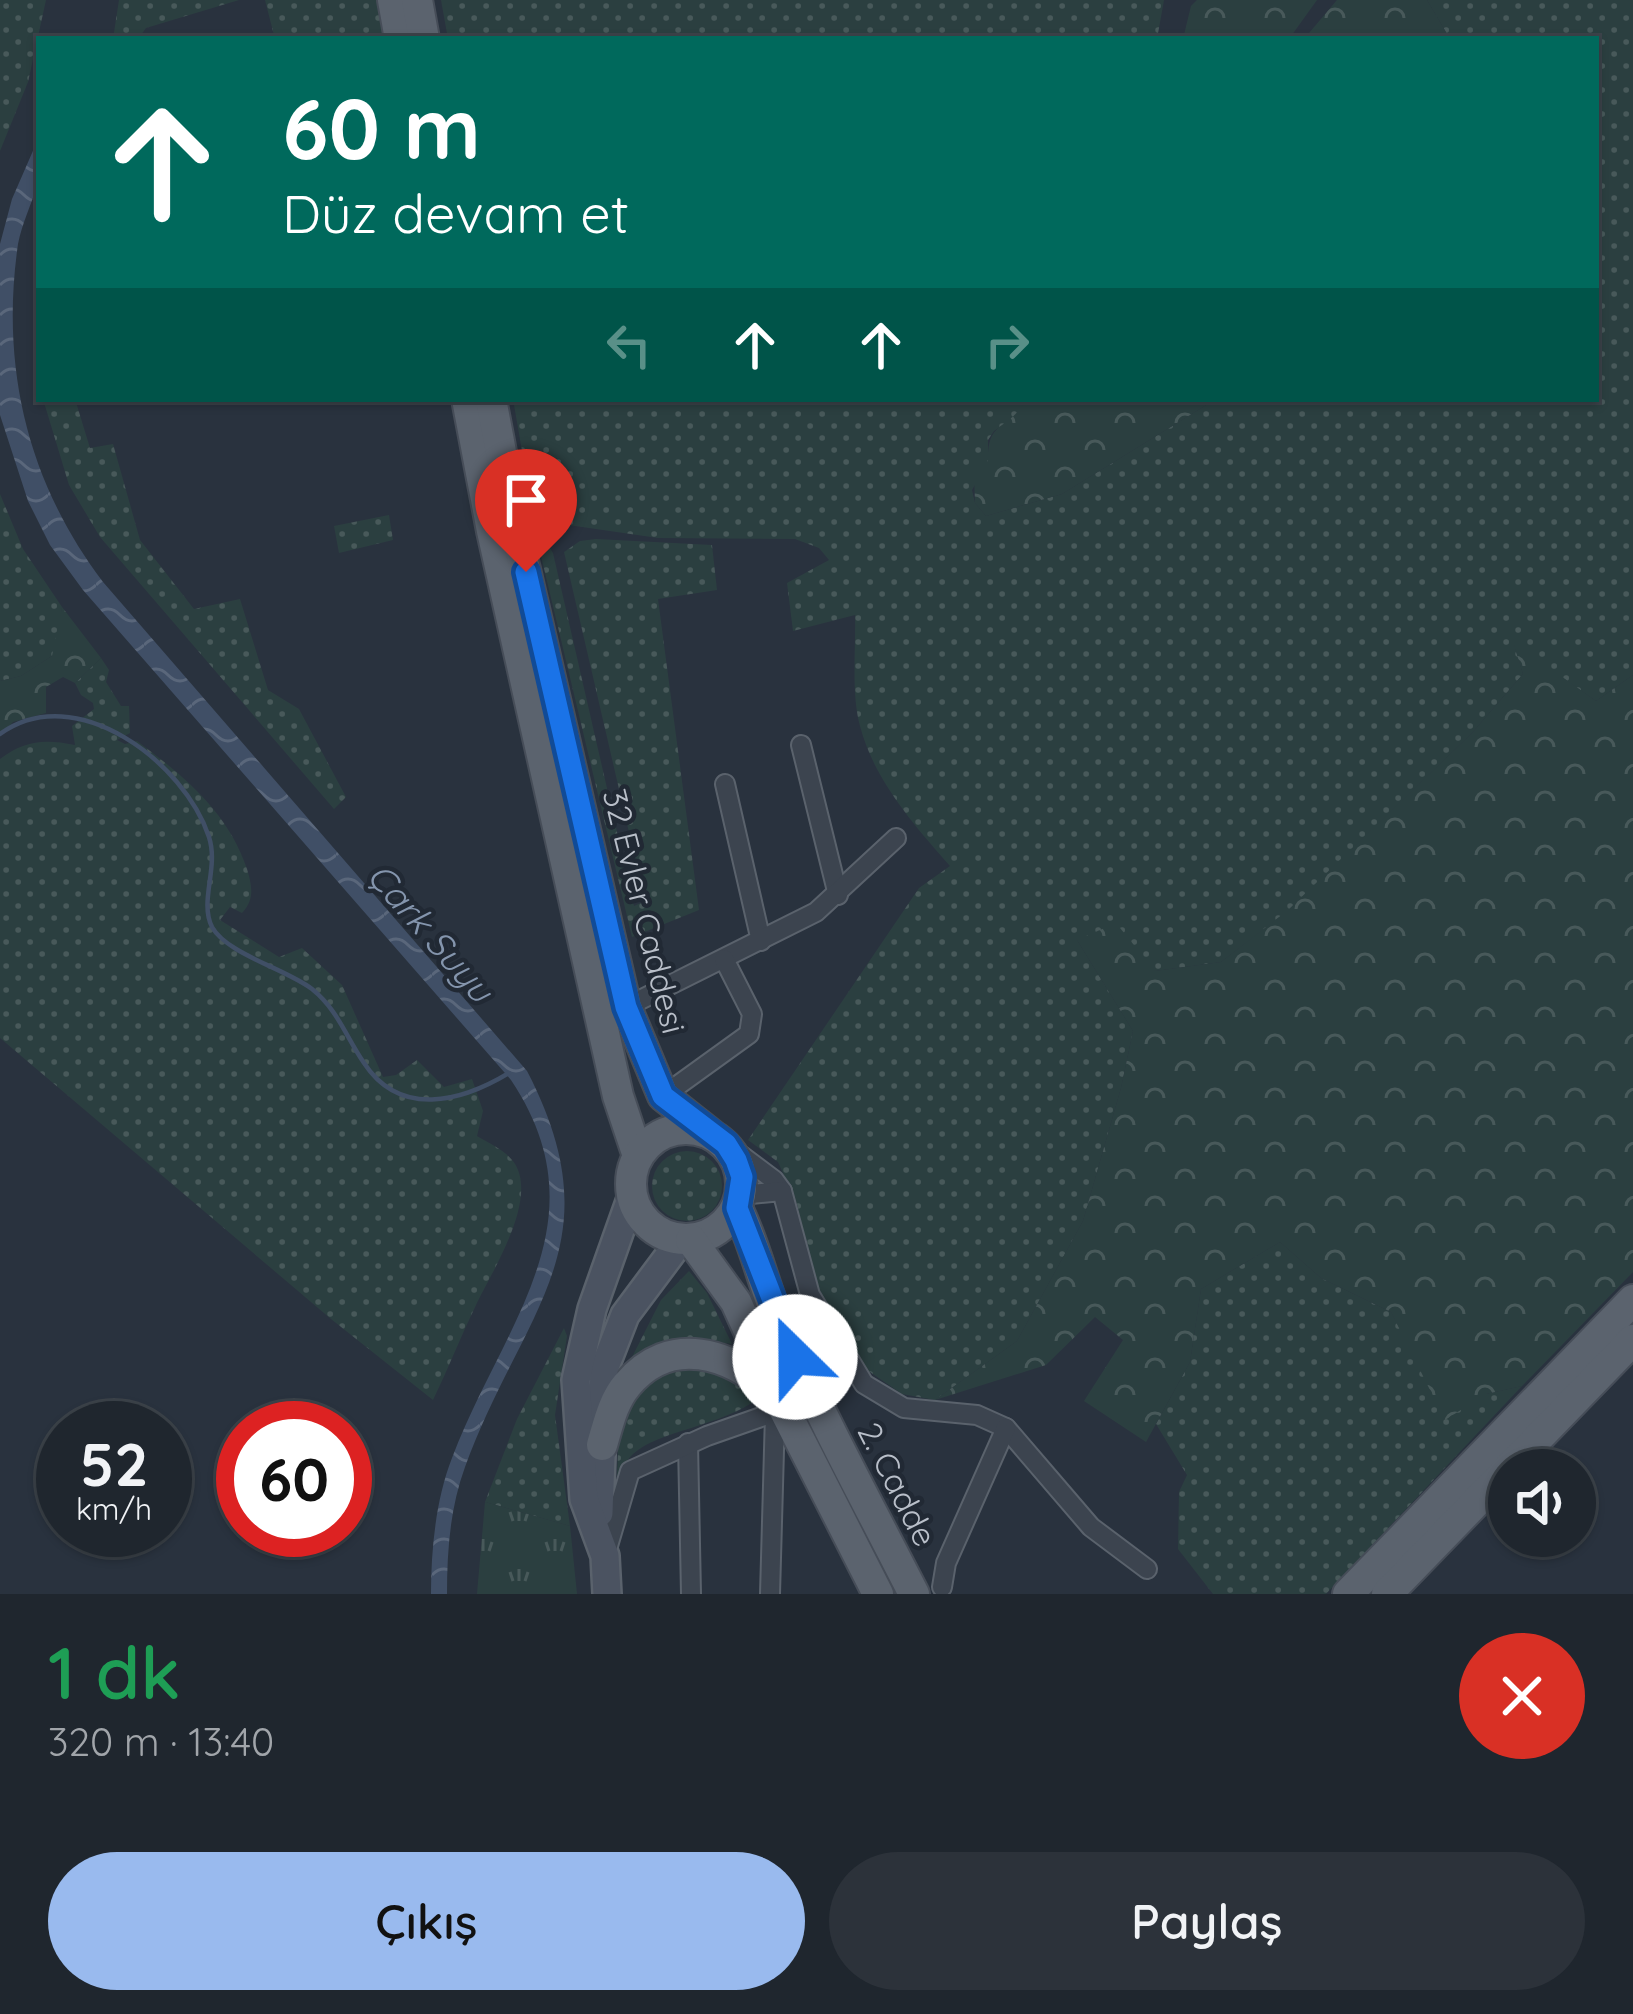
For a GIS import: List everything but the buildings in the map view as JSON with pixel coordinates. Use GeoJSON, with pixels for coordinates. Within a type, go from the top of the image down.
{"type":"FeatureCollection","features":[{"type":"Feature","properties":{"kind":"main road"},"geometry":{"type":"LineString","coordinates":[[393,0],[399,36]]}},
{"type":"Feature","properties":{"kind":"main road"},"geometry":{"type":"LineString","coordinates":[[417,0],[423,36]]}},
{"type":"Feature","properties":{"kind":"main road","name":"32 Evler Caddesi"},"geometry":{"type":"LineString","coordinates":[[468,402],[617,1096],[638,1156]]}},
{"type":"Feature","properties":{"kind":"main road","name":"32 Evler Caddesi"},"geometry":{"type":"LineString","coordinates":[[492,402],[515,526],[626,1007],[663,1096],[718,1139]]}},
{"type":"Feature","properties":{"kind":"main road"},"geometry":{"type":"LineString","coordinates":[[602,1546],[584,1499],[576,1380],[592,1309],[632,1196],[632,1169],[648,1143],[678,1129],[718,1139],[742,1177],[739,1201],[726,1223],[710,1235],[686,1240],[649,1226],[632,1196]]}},
{"type":"Feature","properties":{"kind":"main road","name":"2. Cadde"},"geometry":{"type":"LineString","coordinates":[[739,1201],[759,1270],[816,1403],[928,1590]]}},
{"type":"Feature","properties":{"kind":"main road"},"geometry":{"type":"LineString","coordinates":[[607,1594],[602,1546],[604,1369],[625,1315],[686,1240]]}},
{"type":"Feature","properties":{"kind":"main road","name":"2. Cadde"},"geometry":{"type":"LineString","coordinates":[[686,1240],[736,1302],[780,1408],[878,1594]]}},
{"type":"Feature","properties":{"kind":"main road"},"geometry":{"type":"LineString","coordinates":[[1348,1594],[1633,1300]]}},
{"type":"Feature","properties":{"kind":"main road"},"geometry":{"type":"LineString","coordinates":[[1387,1594],[1633,1340]]}},
{"type":"Feature","properties":{"kind":"main road"},"geometry":{"type":"LineString","coordinates":[[602,1444],[626,1386],[651,1363],[676,1354],[724,1358],[755,1377],[780,1408]]}},
{"type":"Feature","properties":{"kind":"street"},"geometry":{"type":"LineString","coordinates":[[802,745],[838,895]]}},
{"type":"Feature","properties":{"kind":"street"},"geometry":{"type":"LineString","coordinates":[[725,784],[761,941]]}},
{"type":"Feature","properties":{"kind":"street"},"geometry":{"type":"LineString","coordinates":[[626,1007],[816,912],[896,838]]}},
{"type":"Feature","properties":{"kind":"street"},"geometry":{"type":"LineString","coordinates":[[663,1096],[749,1034],[752,1014],[724,959]]}},
{"type":"Feature","properties":{"kind":"street"},"geometry":{"type":"LineString","coordinates":[[718,1139],[782,1191],[810,1294],[864,1384],[904,1408],[977,1415],[1006,1428],[1091,1527],[1147,1569]]}},
{"type":"Feature","properties":{"kind":"street"},"geometry":{"type":"LineString","coordinates":[[739,1201],[782,1191]]}},
{"type":"Feature","properties":{"kind":"street"},"geometry":{"type":"LineString","coordinates":[[602,1546],[630,1471],[780,1408],[770,1594]]}},
{"type":"Feature","properties":{"kind":"street"},"geometry":{"type":"LineString","coordinates":[[928,1590],[946,1563],[1006,1428]]}},
{"type":"Feature","properties":{"kind":"street"},"geometry":{"type":"LineString","coordinates":[[688,1444],[691,1594]]}},
{"type":"Feature","properties":{"kind":"green space"},"geometry":{"type":"Polygon","coordinates":[[[0,0],[46,0],[28,82],[0,151],[0,0]]]}},
{"type":"Feature","properties":{"kind":"green space"},"geometry":{"type":"Polygon","coordinates":[[[119,0],[239,0],[146,28],[140,36],[113,36],[119,0]]]}},
{"type":"Feature","properties":{"kind":"green space"},"geometry":{"type":"Polygon","coordinates":[[[265,0],[382,0],[388,36],[274,36],[265,0]]]}},
{"type":"Feature","properties":{"kind":"green space"},"geometry":{"type":"Polygon","coordinates":[[[441,0],[1164,0],[1158,36],[447,36],[441,0]]]}},
{"type":"Feature","properties":{"kind":"green space"},"geometry":{"type":"Polygon","coordinates":[[[1197,0],[1317,0],[1291,36],[1184,36],[1197,0]]]}},
{"type":"Feature","properties":{"kind":"green space"},"geometry":{"type":"Polygon","coordinates":[[[1337,0],[1427,0],[1448,36],[1307,36],[1337,0]]]}},
{"type":"Feature","properties":{"kind":"green space"},"geometry":{"type":"Polygon","coordinates":[[[1427,0],[1633,0],[1633,675],[1596,701],[1514,644],[1523,674],[1472,733],[1289,910],[1221,962],[1155,971],[1077,940],[1133,1031],[1083,1221],[1017,1341],[935,1400],[902,1394],[854,1361],[814,1278],[797,1204],[778,1162],[748,1140],[919,888],[950,866],[897,801],[866,746],[856,700],[855,615],[793,631],[787,583],[829,560],[819,548],[795,539],[658,538],[534,520],[514,402],[1024,402],[1018,415],[988,440],[988,461],[972,490],[986,516],[1062,494],[1211,402],[1599,402],[1599,36],[1448,36],[1427,0]]]}},
{"type":"Feature","properties":{"kind":"green space"},"geometry":{"type":"Polygon","coordinates":[[[44,402],[76,402],[90,448],[113,444],[140,540],[194,609],[240,599],[268,690],[299,709],[346,797],[334,809],[100,537],[69,485],[44,402]]]}},
{"type":"Feature","properties":{"kind":"green space"},"geometry":{"type":"Polygon","coordinates":[[[1024,402],[1211,402],[1062,494],[986,516],[975,503],[974,473],[988,461],[995,431],[1024,402]]]}},
{"type":"Feature","properties":{"kind":"green space"},"geometry":{"type":"Polygon","coordinates":[[[0,494],[23,549],[62,607],[55,654],[21,676],[0,681],[0,494]]]}},
{"type":"Feature","properties":{"kind":"green space"},"geometry":{"type":"Polygon","coordinates":[[[389,515],[393,540],[339,553],[334,526],[389,515]]]}},
{"type":"Feature","properties":{"kind":"green space"},"geometry":{"type":"Polygon","coordinates":[[[541,534],[553,553],[634,906],[645,901],[564,552],[580,541],[596,539],[712,545],[717,590],[658,599],[699,910],[632,937],[536,535],[541,534]]]}},
{"type":"Feature","properties":{"kind":"green space"},"geometry":{"type":"Polygon","coordinates":[[[62,607],[101,658],[75,683],[63,677],[46,687],[46,713],[13,722],[0,736],[0,681],[21,676],[52,656],[62,607]]]}},
{"type":"Feature","properties":{"kind":"green space"},"geometry":{"type":"Polygon","coordinates":[[[1513,642],[1596,701],[1633,675],[1633,1272],[1522,1386],[1486,1394],[1445,1420],[1391,1312],[1321,1278],[1280,1242],[1201,1289],[1190,1362],[1146,1442],[1084,1401],[1123,1340],[1095,1317],[1046,1365],[935,1400],[1017,1341],[1083,1221],[1133,1031],[1077,940],[1116,923],[1155,971],[1221,962],[1288,910],[1472,733],[1523,674],[1513,642]]]}},
{"type":"Feature","properties":{"kind":"green space"},"geometry":{"type":"Polygon","coordinates":[[[101,658],[109,670],[106,682],[121,706],[129,706],[130,733],[117,740],[137,741],[187,782],[216,813],[239,849],[251,897],[242,913],[230,907],[220,920],[279,957],[302,948],[342,985],[383,1077],[396,1075],[417,1060],[444,1087],[472,1079],[483,1111],[477,1136],[515,1164],[521,1179],[517,1216],[433,1400],[0,1038],[0,759],[36,743],[75,745],[72,726],[94,709],[75,683],[101,658]]]}},
{"type":"Feature","properties":{"kind":"green space"},"geometry":{"type":"Polygon","coordinates":[[[687,1151],[712,1161],[722,1186],[712,1211],[687,1221],[662,1211],[652,1186],[662,1161],[687,1151]]]}},
{"type":"Feature","properties":{"kind":"green space"},"geometry":{"type":"Polygon","coordinates":[[[1280,1242],[1321,1278],[1391,1312],[1416,1359],[1486,1394],[1522,1386],[1326,1594],[1213,1594],[1178,1549],[1179,1492],[1187,1475],[1156,1424],[1190,1362],[1201,1289],[1280,1242]]]}},
{"type":"Feature","properties":{"kind":"green space"},"geometry":{"type":"Polygon","coordinates":[[[689,1271],[707,1293],[732,1344],[685,1337],[631,1359],[661,1300],[689,1271]]]}},
{"type":"Feature","properties":{"kind":"green space"},"geometry":{"type":"Polygon","coordinates":[[[564,1328],[567,1336],[555,1415],[570,1526],[485,1502],[517,1419],[564,1328]]]}},
{"type":"Feature","properties":{"kind":"green space"},"geometry":{"type":"Polygon","coordinates":[[[714,1362],[757,1399],[644,1446],[617,1477],[619,1422],[649,1376],[714,1362]]]}},
{"type":"Feature","properties":{"kind":"green space"},"geometry":{"type":"Polygon","coordinates":[[[485,1502],[570,1526],[577,1594],[477,1594],[485,1502]]]}},
{"type":"Feature","properties":{"kind":"water"},"geometry":{"type":"Polygon","coordinates":[[[36,144],[36,187],[18,244],[13,290],[17,379],[38,464],[77,544],[103,582],[527,1071],[553,1132],[564,1185],[562,1232],[552,1276],[460,1482],[450,1530],[447,1594],[431,1594],[442,1490],[473,1409],[536,1272],[547,1227],[549,1180],[538,1132],[511,1080],[83,590],[50,545],[28,501],[0,415],[0,244],[12,199],[36,144]]]}},
{"type":"Feature","properties":{"kind":"waterway"},"geometry":{"type":"LineString","coordinates":[[0,734],[30,720],[61,716],[93,723],[152,757],[177,782],[209,837],[212,860],[207,906],[212,927],[230,945],[321,997],[364,1063],[395,1092],[413,1098],[452,1097],[509,1073]]}},
{"type":"Feature","properties":{"kind":"route"},"geometry":{"type":"LineString","coordinates":[[526,572],[626,1007],[663,1096],[726,1144],[736,1160],[742,1177],[737,1208],[795,1357]]}},
{"type":"Feature","properties":{"kind":"water label","name":"Çark Suyu"},"geometry":{"type":"Point","coordinates":[431,932]}}]}
